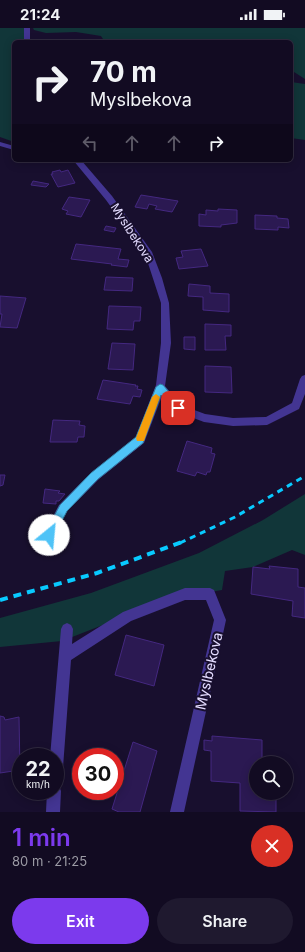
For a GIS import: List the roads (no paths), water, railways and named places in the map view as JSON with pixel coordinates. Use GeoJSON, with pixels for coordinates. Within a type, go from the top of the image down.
{"type":"FeatureCollection","features":[{"type":"Feature","properties":{"kind":"street"},"geometry":{"type":"LineString","coordinates":[[27,28],[27,40]]}},
{"type":"Feature","properties":{"kind":"street"},"geometry":{"type":"LineString","coordinates":[[0,144],[12,147]]}},
{"type":"Feature","properties":{"kind":"street","name":"Myslbekova"},"geometry":{"type":"LineString","coordinates":[[49,535],[63,508],[94,476],[140,440],[160,387],[166,343],[165,303],[149,254],[109,198],[79,162]]}},
{"type":"Feature","properties":{"kind":"street"},"geometry":{"type":"LineString","coordinates":[[160,387],[178,408],[204,418],[233,422],[267,421],[296,406],[305,379]]}},
{"type":"Feature","properties":{"kind":"street","name":"Myslbekova"},"geometry":{"type":"LineString","coordinates":[[65,656],[127,616],[185,594],[210,594],[220,620],[176,812]]}},
{"type":"Feature","properties":{"kind":"street"},"geometry":{"type":"LineString","coordinates":[[58,748],[67,629]]}},
{"type":"Feature","properties":{"kind":"street"},"geometry":{"type":"LineString","coordinates":[[52,812],[53,800]]}},
{"type":"Feature","properties":{"kind":"railway"},"geometry":{"type":"LineString","coordinates":[[180,543],[235,517],[305,476]]}},
{"type":"Feature","properties":{"kind":"railway"},"geometry":{"type":"LineString","coordinates":[[0,600],[97,573],[182,542]]}}]}
